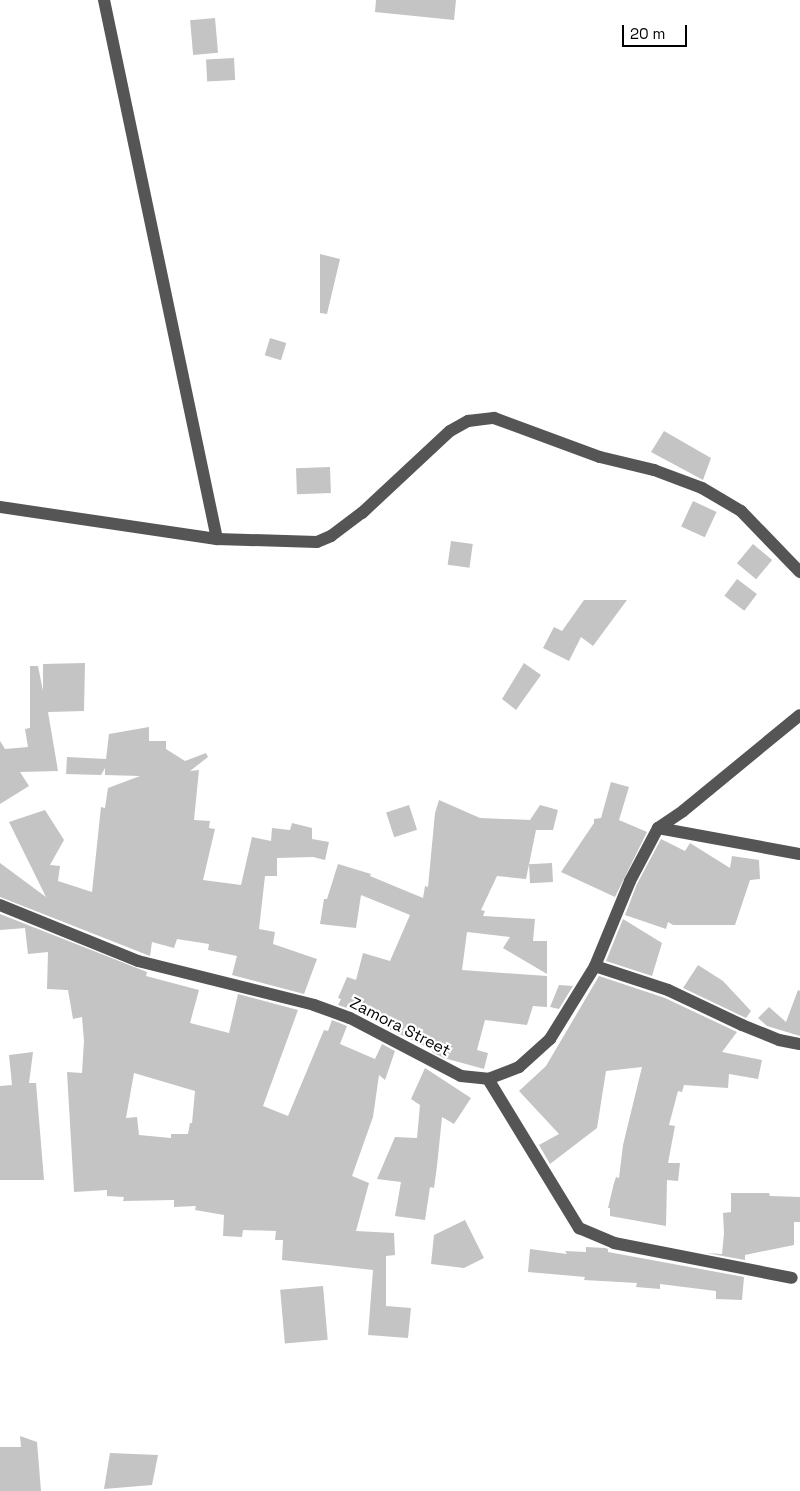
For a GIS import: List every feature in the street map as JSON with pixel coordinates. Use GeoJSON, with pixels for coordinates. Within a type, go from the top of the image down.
{"type":"FeatureCollection","features":[{"type":"Feature","properties":{"kind":"street"},"geometry":{"type":"LineString","coordinates":[[104,0],[217,540]]}},
{"type":"Feature","properties":{"kind":"street"},"geometry":{"type":"LineString","coordinates":[[0,507],[217,540],[317,542],[331,536],[362,513],[450,432],[468,421],[494,418],[600,457],[654,470],[702,488],[741,511],[800,572]]}},
{"type":"Feature","properties":{"kind":"street"},"geometry":{"type":"LineString","coordinates":[[658,828],[683,811],[800,715]]}},
{"type":"Feature","properties":{"kind":"street"},"geometry":{"type":"LineString","coordinates":[[658,828],[800,854]]}},
{"type":"Feature","properties":{"kind":"street","name":"Zamora Street"},"geometry":{"type":"LineString","coordinates":[[0,905],[138,960],[314,1005],[350,1018],[461,1076],[488,1079],[519,1067],[550,1039],[595,966],[630,881],[658,828]]}},
{"type":"Feature","properties":{"kind":"street"},"geometry":{"type":"LineString","coordinates":[[595,966],[668,990],[742,1025],[779,1040],[800,1044]]}},
{"type":"Feature","properties":{"kind":"street"},"geometry":{"type":"LineString","coordinates":[[488,1079],[579,1228],[614,1243],[792,1278]]}},
{"type":"Feature","properties":{"kind":"building"},"geometry":{"type":"Polygon","coordinates":[[[376,0],[456,0],[454,20],[375,12],[376,0]]]}},
{"type":"Feature","properties":{"kind":"building"},"geometry":{"type":"Polygon","coordinates":[[[215,18],[218,53],[193,55],[190,20],[215,18]]]}},
{"type":"Feature","properties":{"kind":"building"},"geometry":{"type":"Polygon","coordinates":[[[234,58],[235,80],[207,81],[206,59],[234,58]]]}},
{"type":"Feature","properties":{"kind":"building"},"geometry":{"type":"Polygon","coordinates":[[[320,254],[340,259],[327,314],[320,313],[320,254]]]}},
{"type":"Feature","properties":{"kind":"building"},"geometry":{"type":"Polygon","coordinates":[[[270,338],[286,343],[281,360],[265,355],[270,338]]]}},
{"type":"Feature","properties":{"kind":"building"},"geometry":{"type":"Polygon","coordinates":[[[664,431],[711,458],[703,480],[651,452],[664,431]]]}},
{"type":"Feature","properties":{"kind":"building"},"geometry":{"type":"Polygon","coordinates":[[[330,467],[331,493],[297,494],[296,468],[330,467]]]}},
{"type":"Feature","properties":{"kind":"building"},"geometry":{"type":"Polygon","coordinates":[[[693,501],[717,512],[705,537],[681,526],[693,501]]]}},
{"type":"Feature","properties":{"kind":"building"},"geometry":{"type":"Polygon","coordinates":[[[451,541],[473,544],[469,568],[448,565],[451,541]]]}},
{"type":"Feature","properties":{"kind":"building"},"geometry":{"type":"Polygon","coordinates":[[[753,544],[772,560],[756,579],[737,563],[753,544]]]}},
{"type":"Feature","properties":{"kind":"building"},"geometry":{"type":"Polygon","coordinates":[[[737,579],[757,594],[744,611],[724,596],[737,579]]]}},
{"type":"Feature","properties":{"kind":"building"},"geometry":{"type":"Polygon","coordinates":[[[584,600],[627,600],[593,646],[581,637],[569,661],[543,648],[554,627],[562,631],[584,600]]]}},
{"type":"Feature","properties":{"kind":"building"},"geometry":{"type":"Polygon","coordinates":[[[85,663],[84,711],[48,712],[58,771],[20,772],[29,786],[0,804],[0,741],[5,749],[28,747],[25,729],[30,728],[30,666],[38,666],[43,691],[43,664],[85,663]]]}},
{"type":"Feature","properties":{"kind":"building"},"geometry":{"type":"Polygon","coordinates":[[[524,663],[541,675],[516,710],[502,699],[524,663]]]}},
{"type":"Feature","properties":{"kind":"building"},"geometry":{"type":"Polygon","coordinates":[[[149,727],[149,741],[166,741],[166,749],[185,761],[206,753],[208,757],[190,771],[199,770],[194,820],[210,821],[209,828],[215,829],[203,880],[241,885],[252,837],[271,841],[272,828],[290,830],[292,823],[312,828],[312,839],[329,842],[325,860],[313,857],[277,858],[277,876],[265,876],[259,929],[275,932],[273,944],[317,959],[304,994],[232,975],[237,956],[208,950],[209,944],[177,939],[174,948],[152,942],[150,956],[0,897],[0,863],[46,897],[9,822],[45,810],[64,840],[50,865],[60,866],[58,881],[92,892],[101,807],[105,808],[108,788],[140,776],[105,775],[105,768],[101,775],[66,774],[67,757],[106,759],[109,734],[149,727]]]}},
{"type":"Feature","properties":{"kind":"building"},"geometry":{"type":"Polygon","coordinates":[[[611,782],[629,787],[619,820],[647,832],[615,897],[561,872],[594,823],[594,819],[601,818],[611,782]]]}},
{"type":"Feature","properties":{"kind":"building"},"geometry":{"type":"Polygon","coordinates":[[[439,800],[480,818],[530,820],[540,805],[558,810],[553,830],[536,830],[526,879],[497,876],[481,910],[485,911],[483,916],[535,919],[533,941],[547,941],[547,974],[503,948],[510,937],[467,932],[462,970],[547,976],[547,1007],[533,1006],[527,1025],[485,1020],[477,1050],[488,1053],[484,1069],[444,1058],[432,1052],[433,1050],[389,1029],[393,1021],[355,1005],[353,1010],[338,1005],[341,999],[338,998],[347,977],[356,980],[363,953],[390,961],[410,915],[361,895],[356,928],[320,924],[324,899],[327,899],[338,864],[371,874],[370,876],[423,898],[425,886],[428,887],[435,813],[439,800]]]}},
{"type":"Feature","properties":{"kind":"building"},"geometry":{"type":"Polygon","coordinates":[[[409,805],[417,830],[394,837],[386,812],[409,805]]]}},
{"type":"Feature","properties":{"kind":"building"},"geometry":{"type":"Polygon","coordinates":[[[661,839],[685,851],[690,843],[730,868],[732,856],[759,860],[760,879],[750,880],[735,925],[673,925],[668,922],[666,929],[625,915],[637,884],[661,839]]]}},
{"type":"Feature","properties":{"kind":"building"},"geometry":{"type":"Polygon","coordinates":[[[552,863],[553,882],[530,883],[529,864],[552,863]]]}},
{"type":"Feature","properties":{"kind":"building"},"geometry":{"type":"Polygon","coordinates":[[[0,914],[147,972],[146,976],[199,990],[190,1023],[229,1033],[238,994],[298,1010],[263,1106],[288,1116],[324,1030],[328,1031],[332,1020],[347,1026],[340,1044],[375,1059],[382,1044],[395,1051],[385,1080],[379,1075],[373,1117],[352,1176],[369,1183],[356,1231],[394,1233],[395,1255],[386,1256],[386,1306],[411,1308],[408,1338],[368,1335],[373,1270],[282,1260],[283,1240],[275,1240],[276,1231],[243,1230],[242,1237],[223,1236],[224,1215],[195,1210],[196,1206],[174,1207],[174,1200],[123,1201],[124,1197],[107,1196],[107,1190],[74,1192],[67,1072],[82,1073],[84,1041],[82,1017],[73,1019],[68,990],[47,989],[48,952],[28,954],[25,928],[0,930],[0,914]],[[134,1073],[126,1118],[137,1117],[139,1135],[171,1138],[171,1134],[188,1134],[190,1123],[192,1123],[195,1091],[134,1073]]]}},
{"type":"Feature","properties":{"kind":"building"},"geometry":{"type":"Polygon","coordinates":[[[623,919],[662,943],[652,976],[606,961],[623,919]]]}},
{"type":"Feature","properties":{"kind":"building"},"geometry":{"type":"Polygon","coordinates":[[[698,965],[723,981],[751,1011],[746,1018],[683,988],[698,965]]]}},
{"type":"Feature","properties":{"kind":"building"},"geometry":{"type":"Polygon","coordinates":[[[599,976],[665,998],[737,1032],[722,1052],[762,1060],[758,1079],[729,1074],[728,1088],[684,1085],[682,1092],[678,1091],[669,1125],[675,1126],[668,1163],[680,1163],[678,1181],[667,1180],[666,1226],[610,1216],[610,1208],[608,1208],[616,1177],[619,1178],[623,1145],[642,1067],[606,1071],[597,1128],[550,1164],[539,1145],[559,1134],[519,1091],[546,1066],[599,976]]]}},
{"type":"Feature","properties":{"kind":"building"},"geometry":{"type":"Polygon","coordinates":[[[559,985],[573,986],[559,1009],[550,1007],[559,985]]]}},
{"type":"Feature","properties":{"kind":"building"},"geometry":{"type":"Polygon","coordinates":[[[798,990],[800,991],[800,1036],[767,1026],[758,1018],[769,1007],[786,1022],[798,990]]]}},
{"type":"Feature","properties":{"kind":"building"},"geometry":{"type":"Polygon","coordinates":[[[33,1052],[29,1083],[36,1083],[44,1180],[0,1180],[0,1086],[12,1085],[9,1055],[33,1052]]]}},
{"type":"Feature","properties":{"kind":"building"},"geometry":{"type":"Polygon","coordinates":[[[425,1068],[471,1098],[454,1124],[442,1117],[434,1188],[430,1187],[425,1220],[395,1216],[401,1182],[377,1179],[395,1137],[417,1138],[420,1105],[411,1099],[425,1068]]]}},
{"type":"Feature","properties":{"kind":"building"},"geometry":{"type":"Polygon","coordinates":[[[731,1193],[769,1193],[770,1196],[800,1197],[800,1222],[794,1222],[794,1245],[745,1255],[745,1260],[706,1253],[722,1254],[723,1213],[731,1212],[731,1193]]]}},
{"type":"Feature","properties":{"kind":"building"},"geometry":{"type":"Polygon","coordinates":[[[465,1220],[484,1258],[464,1268],[431,1264],[434,1235],[465,1220]]]}},
{"type":"Feature","properties":{"kind":"building"},"geometry":{"type":"Polygon","coordinates":[[[586,1247],[605,1248],[608,1249],[608,1252],[744,1277],[742,1300],[716,1299],[716,1291],[660,1284],[660,1289],[636,1287],[637,1283],[584,1280],[585,1277],[528,1272],[530,1249],[567,1254],[565,1251],[586,1252],[586,1247]]]}},
{"type":"Feature","properties":{"kind":"building"},"geometry":{"type":"Polygon","coordinates":[[[323,1286],[328,1340],[285,1344],[280,1290],[323,1286]]]}},
{"type":"Feature","properties":{"kind":"building"},"geometry":{"type":"Polygon","coordinates":[[[20,1436],[37,1442],[41,1491],[0,1491],[0,1447],[21,1447],[20,1436]]]}},
{"type":"Feature","properties":{"kind":"building"},"geometry":{"type":"Polygon","coordinates":[[[110,1453],[158,1455],[152,1485],[104,1489],[110,1453]]]}}]}
